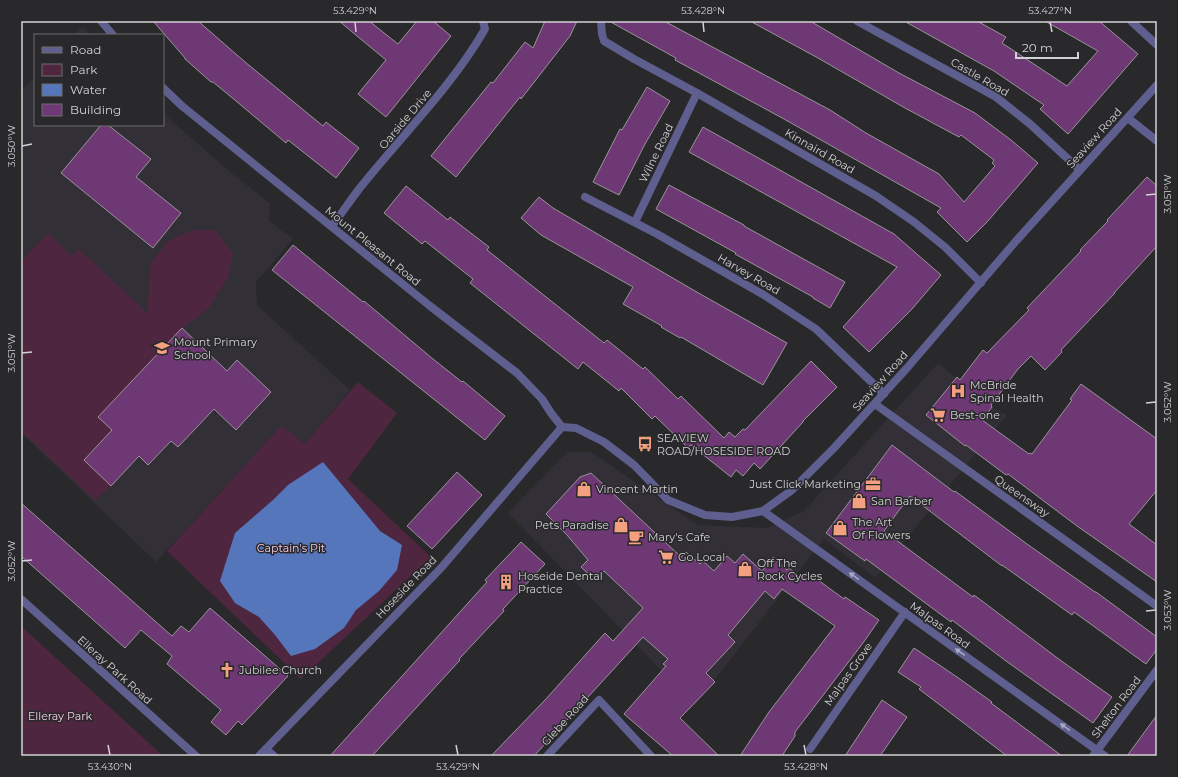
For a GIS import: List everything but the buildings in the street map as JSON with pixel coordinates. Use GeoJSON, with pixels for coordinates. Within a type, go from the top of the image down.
{"type":"FeatureCollection","features":[{"type":"Feature","properties":{"kind":"street"},"geometry":{"type":"LineString","coordinates":[[101,21],[112,34]]}},
{"type":"Feature","properties":{"kind":"street","name":"Oarside Drive"},"geometry":{"type":"LineString","coordinates":[[332,226],[359,190],[438,97],[475,47],[485,30],[483,21]]}},
{"type":"Feature","properties":{"kind":"street","name":"Kinnaird Road"},"geometry":{"type":"LineString","coordinates":[[602,21],[602,34],[604,41],[876,196],[908,217],[945,247],[981,283]]}},
{"type":"Feature","properties":{"kind":"street","name":"Castle Road"},"geometry":{"type":"LineString","coordinates":[[856,21],[996,97],[1030,124],[1080,170]]}},
{"type":"Feature","properties":{"kind":"street"},"geometry":{"type":"LineString","coordinates":[[1131,21],[1157,45]]}},
{"type":"Feature","properties":{"kind":"street","name":"Seaview Road"},"geometry":{"type":"LineString","coordinates":[[562,427],[576,428],[604,442],[634,465],[668,500],[705,514],[732,517],[762,511],[792,490],[875,404],[1016,241],[1157,85]]}},
{"type":"Feature","properties":{"kind":"street","name":"Mount Pleasant Road"},"geometry":{"type":"LineString","coordinates":[[164,89],[182,106],[430,306],[517,373],[542,400],[562,427]]}},
{"type":"Feature","properties":{"kind":"street","name":"Wilne Road"},"geometry":{"type":"LineString","coordinates":[[635,222],[697,93]]}},
{"type":"Feature","properties":{"kind":"street"},"geometry":{"type":"LineString","coordinates":[[1128,118],[1157,141]]}},
{"type":"Feature","properties":{"kind":"street","name":"Harvey Road"},"geometry":{"type":"LineString","coordinates":[[585,197],[657,234],[764,295],[816,328],[884,394]]}},
{"type":"Feature","properties":{"kind":"street","name":"Queensway"},"geometry":{"type":"LineString","coordinates":[[875,404],[1157,606]]}},
{"type":"Feature","properties":{"kind":"street","name":"Hoseside Road"},"geometry":{"type":"LineString","coordinates":[[259,756],[441,568],[562,427]]}},
{"type":"Feature","properties":{"kind":"street","name":"Malpas Road"},"geometry":{"type":"LineString","coordinates":[[762,511],[904,612],[1095,753],[1106,756]]}},
{"type":"Feature","properties":{"kind":"street","name":"Elleray Park Road"},"geometry":{"type":"LineString","coordinates":[[21,599],[196,756]]}},
{"type":"Feature","properties":{"kind":"street","name":"Malpas Grove"},"geometry":{"type":"LineString","coordinates":[[810,749],[904,612]]}},
{"type":"Feature","properties":{"kind":"street","name":"Shelton Road"},"geometry":{"type":"LineString","coordinates":[[1095,753],[1157,670]]}},
{"type":"Feature","properties":{"kind":"street","name":"Glebe Road"},"geometry":{"type":"LineString","coordinates":[[548,756],[599,700],[651,756]]}},
{"type":"Feature","properties":{"kind":"street"},"geometry":{"type":"LineString","coordinates":[[266,749],[274,756]]}},
{"type":"Feature","properties":{"kind":"shaded area"},"geometry":{"type":"Polygon","coordinates":[[[83,26],[89,34],[75,34],[83,26]]]}},
{"type":"Feature","properties":{"kind":"shaded area","name":"Mount Primary School"},"geometry":{"type":"Polygon","coordinates":[[[34,77],[34,126],[164,126],[164,114],[230,172],[270,203],[269,221],[293,239],[256,282],[257,305],[350,390],[305,445],[281,427],[156,562],[21,433],[21,91],[34,77]]]}},
{"type":"Feature","properties":{"kind":"shaded area"},"geometry":{"type":"Polygon","coordinates":[[[938,363],[992,407],[1007,415],[875,578],[824,539],[695,705],[508,513],[567,452],[591,452],[698,525],[767,528],[804,511],[938,363]]]}},
{"type":"Feature","properties":{"kind":"green space"},"geometry":{"type":"Polygon","coordinates":[[[193,230],[215,230],[233,253],[228,277],[208,309],[182,328],[98,417],[112,430],[84,460],[111,486],[95,500],[21,431],[21,262],[48,233],[72,256],[79,249],[147,313],[151,263],[168,241],[193,230]]]}},
{"type":"Feature","properties":{"kind":"green space","name":"Captain's Pit"},"geometry":{"type":"Polygon","coordinates":[[[358,382],[397,413],[348,479],[431,557],[301,679],[167,551],[281,426],[305,444],[358,382]]]}},
{"type":"Feature","properties":{"kind":"green space","name":"Elleray Park"},"geometry":{"type":"Polygon","coordinates":[[[21,626],[163,756],[21,756],[21,626]]]}},
{"type":"Feature","properties":{"kind":"water"},"geometry":{"type":"Polygon","coordinates":[[[323,462],[380,531],[402,545],[397,570],[379,591],[356,610],[344,628],[315,649],[291,656],[259,617],[235,603],[220,581],[235,533],[288,485],[323,462]]]}},
{"type":"Feature","properties":{"kind":"place","name":"Mount Primary School"},"geometry":{"type":"Point","coordinates":[162,348]}},
{"type":"Feature","properties":{"kind":"place","name":"McBride Spinal Health"},"geometry":{"type":"Point","coordinates":[958,391]}},
{"type":"Feature","properties":{"kind":"place","name":"Best-one"},"geometry":{"type":"Point","coordinates":[938,415]}},
{"type":"Feature","properties":{"kind":"place","name":"SEAVIEW ROAD/HOSESIDE ROAD"},"geometry":{"type":"Point","coordinates":[645,444]}},
{"type":"Feature","properties":{"kind":"place","name":"Just Click Marketing"},"geometry":{"type":"Point","coordinates":[873,484]}},
{"type":"Feature","properties":{"kind":"place","name":"Vincent Martin"},"geometry":{"type":"Point","coordinates":[584,489]}},
{"type":"Feature","properties":{"kind":"place","name":"San Barber"},"geometry":{"type":"Point","coordinates":[859,501]}},
{"type":"Feature","properties":{"kind":"place","name":"Pets Paradise"},"geometry":{"type":"Point","coordinates":[621,525]}},
{"type":"Feature","properties":{"kind":"place","name":"The Art Of Flowers"},"geometry":{"type":"Point","coordinates":[840,528]}},
{"type":"Feature","properties":{"kind":"place","name":"Mary's Cafe"},"geometry":{"type":"Point","coordinates":[636,537]}},
{"type":"Feature","properties":{"kind":"place","name":"Go Local"},"geometry":{"type":"Point","coordinates":[666,557]}},
{"type":"Feature","properties":{"kind":"place","name":"Off The Rock Cycles"},"geometry":{"type":"Point","coordinates":[745,569]}},
{"type":"Feature","properties":{"kind":"place","name":"Hoseide Dental Practice"},"geometry":{"type":"Point","coordinates":[506,582]}},
{"type":"Feature","properties":{"kind":"place","name":"Jubilee Church"},"geometry":{"type":"Point","coordinates":[227,670]}}]}
